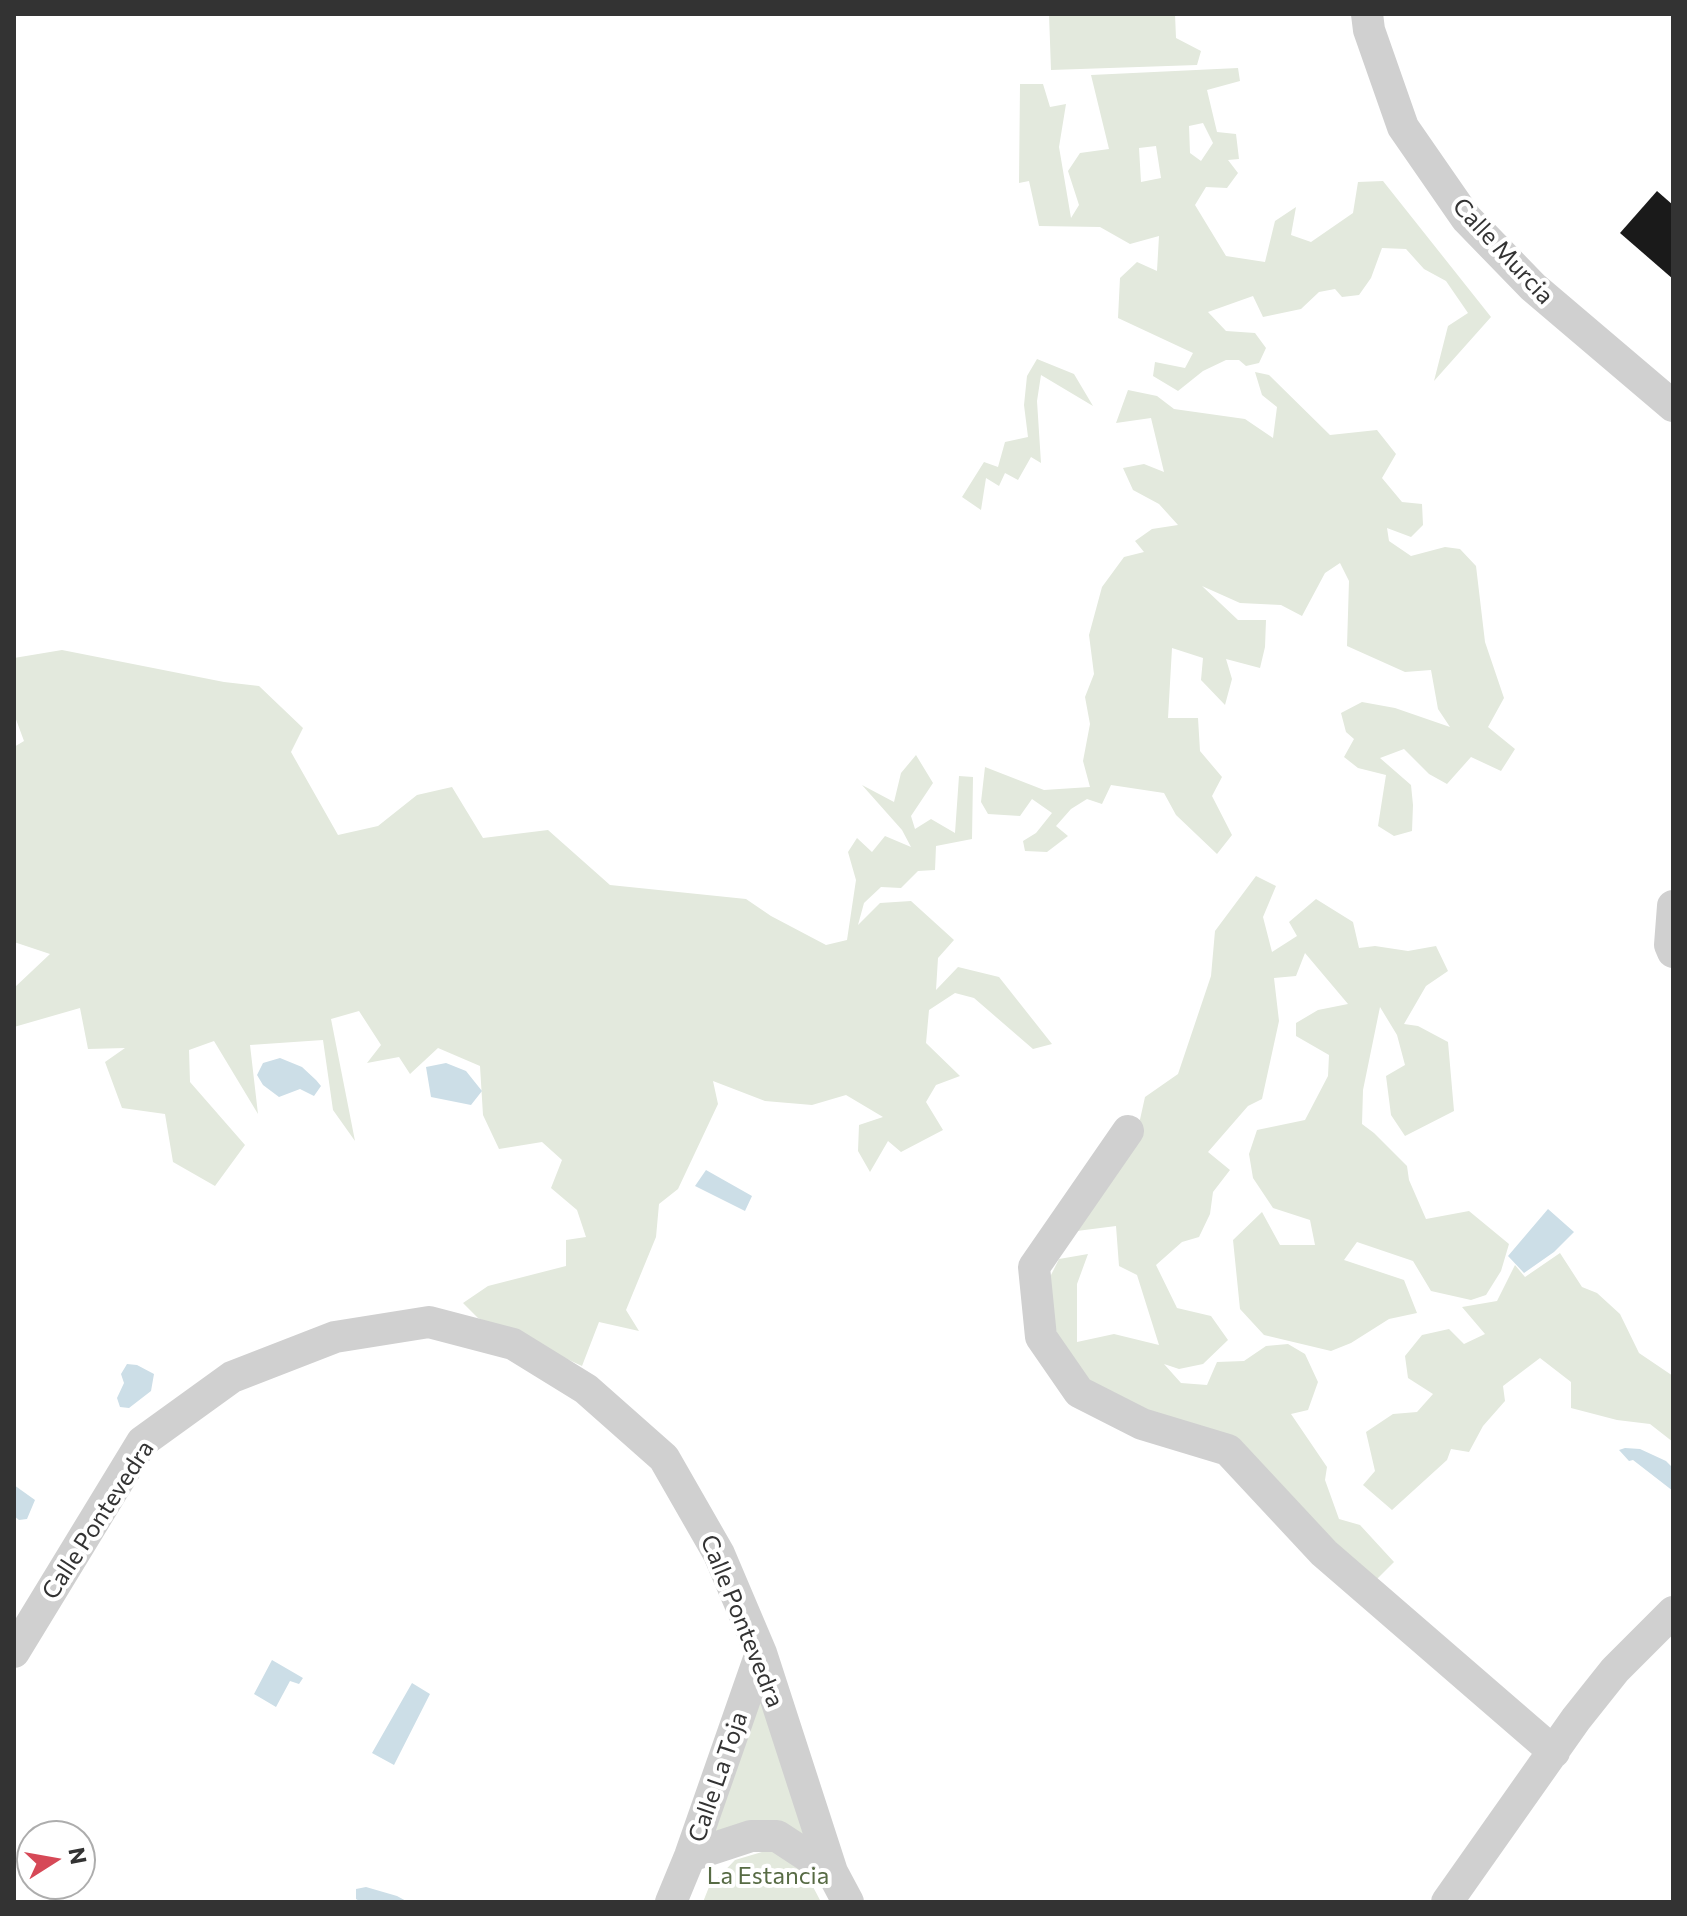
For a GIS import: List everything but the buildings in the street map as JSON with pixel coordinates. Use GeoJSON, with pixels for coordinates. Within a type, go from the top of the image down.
{"type":"FeatureCollection","features":[{"type":"Feature","properties":{"kind":"street","name":"Calle Murcia"},"geometry":{"type":"LineString","coordinates":[[1367,14],[1369,30],[1403,127],[1466,218],[1533,287],[1673,406]]}},
{"type":"Feature","properties":{"kind":"street"},"geometry":{"type":"LineString","coordinates":[[1673,906],[1670,945],[1673,952]]}},
{"type":"Feature","properties":{"kind":"street"},"geometry":{"type":"LineString","coordinates":[[1128,1131],[1034,1267],[1041,1337],[1079,1392],[1142,1424],[1228,1450],[1324,1553],[1554,1752]]}},
{"type":"Feature","properties":{"kind":"street","name":"Calle Pontevedra"},"geometry":{"type":"LineString","coordinates":[[14,1652],[142,1442],[232,1377],[335,1337],[429,1322],[513,1344],[586,1389],[664,1458],[719,1554],[761,1653],[832,1872],[848,1902]]}},
{"type":"Feature","properties":{"kind":"street"},"geometry":{"type":"LineString","coordinates":[[1447,1902],[1576,1719],[1615,1670],[1673,1612]]}},
{"type":"Feature","properties":{"kind":"street","name":"Calle La Toja"},"geometry":{"type":"LineString","coordinates":[[671,1902],[761,1653]]}},
{"type":"Feature","properties":{"kind":"street","name":"Calle La Toja"},"geometry":{"type":"LineString","coordinates":[[690,1856],[751,1836],[777,1836],[832,1872]]}},
{"type":"Feature","properties":{"kind":"green space"},"geometry":{"type":"Polygon","coordinates":[[[1049,14],[1175,14],[1176,38],[1201,51],[1197,65],[1051,70],[1049,14]]]}},
{"type":"Feature","properties":{"kind":"green space"},"geometry":{"type":"Polygon","coordinates":[[[1238,68],[1240,81],[1207,90],[1217,132],[1236,134],[1239,159],[1228,160],[1238,173],[1227,188],[1206,187],[1195,205],[1226,256],[1265,262],[1275,221],[1296,207],[1291,235],[1311,242],[1353,213],[1358,182],[1383,181],[1491,317],[1434,381],[1448,326],[1468,313],[1446,281],[1424,269],[1406,249],[1382,248],[1371,278],[1359,295],[1342,297],[1335,289],[1319,292],[1301,309],[1263,317],[1253,296],[1208,312],[1226,331],[1255,333],[1266,348],[1259,363],[1246,366],[1239,360],[1226,360],[1203,371],[1178,391],[1153,376],[1155,362],[1185,368],[1193,353],[1118,318],[1120,278],[1137,262],[1157,271],[1159,236],[1130,244],[1100,227],[1039,226],[1029,181],[1019,183],[1020,84],[1043,84],[1050,107],[1066,104],[1059,147],[1071,218],[1079,205],[1068,171],[1080,153],[1109,149],[1091,75],[1238,68]],[[1203,123],[1189,126],[1190,153],[1201,161],[1213,143],[1203,123]],[[1156,146],[1139,148],[1141,182],[1161,178],[1156,146]]]}},
{"type":"Feature","properties":{"kind":"green space"},"geometry":{"type":"Polygon","coordinates":[[[1037,359],[1074,374],[1093,406],[1041,375],[1037,401],[1041,463],[1031,457],[1018,480],[1005,473],[999,486],[986,478],[981,510],[962,497],[984,462],[998,467],[1005,442],[1028,437],[1024,405],[1027,376],[1037,359]]]}},
{"type":"Feature","properties":{"kind":"green space"},"geometry":{"type":"Polygon","coordinates":[[[1255,372],[1269,375],[1330,435],[1377,430],[1396,454],[1382,478],[1402,502],[1422,504],[1423,525],[1411,537],[1387,528],[1389,541],[1411,556],[1445,547],[1460,549],[1476,566],[1485,642],[1504,698],[1488,727],[1515,749],[1501,771],[1471,757],[1447,784],[1429,774],[1404,749],[1380,758],[1411,785],[1412,831],[1394,836],[1378,826],[1386,775],[1358,768],[1344,757],[1354,739],[1346,732],[1341,713],[1362,702],[1395,708],[1450,727],[1438,709],[1431,670],[1405,672],[1347,646],[1349,581],[1340,563],[1325,573],[1302,616],[1281,605],[1240,603],[1202,586],[1238,620],[1266,620],[1260,668],[1226,659],[1232,679],[1225,705],[1201,680],[1203,658],[1172,648],[1168,718],[1198,718],[1200,751],[1222,777],[1212,796],[1232,835],[1217,854],[1176,815],[1164,793],[1111,785],[1102,804],[1087,799],[1071,809],[1056,826],[1068,836],[1047,852],[1025,851],[1023,841],[1036,833],[1052,813],[1032,799],[1020,816],[988,814],[981,802],[985,767],[1044,790],[1090,787],[1083,761],[1090,724],[1085,697],[1094,674],[1089,635],[1102,587],[1124,557],[1144,552],[1135,541],[1152,529],[1178,525],[1159,504],[1133,490],[1123,468],[1144,464],[1164,472],[1151,418],[1116,423],[1128,390],[1157,396],[1174,409],[1245,419],[1273,438],[1277,407],[1262,395],[1255,372]]]}},
{"type":"Feature","properties":{"kind":"green space"},"geometry":{"type":"Polygon","coordinates":[[[62,650],[259,686],[303,728],[291,752],[338,835],[378,826],[417,795],[452,787],[483,838],[548,830],[610,885],[746,899],[826,945],[847,940],[856,880],[848,852],[857,838],[872,852],[885,836],[911,847],[902,830],[862,785],[894,802],[901,773],[916,755],[933,783],[911,816],[915,829],[931,819],[955,833],[959,776],[973,777],[972,839],[936,846],[935,870],[918,871],[901,888],[881,887],[864,903],[858,925],[880,903],[911,901],[954,940],[938,958],[936,990],[958,967],[999,977],[1052,1044],[1033,1049],[974,998],[955,993],[929,1010],[926,1043],[960,1076],[936,1085],[926,1102],[943,1130],[901,1152],[888,1141],[870,1172],[858,1151],[859,1125],[883,1117],[846,1095],[812,1105],[765,1101],[713,1081],[718,1104],[678,1189],[659,1204],[656,1237],[626,1310],[639,1331],[599,1322],[582,1366],[478,1318],[463,1303],[488,1286],[566,1266],[566,1240],[586,1237],[577,1210],[551,1188],[562,1160],[542,1142],[499,1149],[483,1115],[480,1066],[438,1048],[410,1074],[399,1057],[367,1063],[381,1045],[359,1011],[331,1019],[355,1141],[333,1110],[323,1040],[250,1045],[258,1114],[214,1041],[189,1050],[190,1082],[245,1145],[215,1186],[173,1162],[165,1114],[122,1108],[105,1062],[125,1048],[88,1049],[80,1008],[14,1027],[14,988],[50,954],[14,942],[14,747],[24,741],[14,714],[14,658],[62,650]]]}},
{"type":"Feature","properties":{"kind":"green space"},"geometry":{"type":"Polygon","coordinates":[[[1256,876],[1276,886],[1263,917],[1272,952],[1297,936],[1289,922],[1316,899],[1353,922],[1359,948],[1375,946],[1408,951],[1436,946],[1448,971],[1426,986],[1404,1024],[1418,1026],[1448,1042],[1454,1111],[1405,1136],[1391,1115],[1386,1076],[1405,1065],[1397,1035],[1380,1007],[1363,1090],[1362,1124],[1407,1166],[1409,1180],[1426,1219],[1469,1211],[1509,1244],[1501,1271],[1486,1295],[1471,1300],[1431,1291],[1413,1261],[1357,1242],[1344,1260],[1404,1280],[1417,1313],[1389,1319],[1351,1343],[1331,1351],[1264,1335],[1240,1309],[1233,1240],[1262,1212],[1280,1245],[1315,1245],[1310,1220],[1273,1208],[1253,1178],[1249,1154],[1257,1130],[1305,1120],[1328,1076],[1329,1055],[1296,1036],[1296,1023],[1318,1010],[1348,1004],[1305,953],[1296,976],[1274,978],[1279,1021],[1262,1099],[1248,1106],[1208,1152],[1230,1170],[1213,1192],[1210,1214],[1199,1237],[1182,1242],[1156,1265],[1177,1308],[1211,1316],[1228,1340],[1203,1364],[1179,1369],[1164,1364],[1181,1383],[1207,1385],[1217,1362],[1244,1361],[1266,1346],[1288,1344],[1305,1354],[1318,1382],[1308,1410],[1291,1414],[1327,1467],[1325,1480],[1339,1519],[1360,1525],[1394,1562],[1373,1583],[1229,1440],[1137,1409],[1086,1382],[1057,1336],[1048,1281],[1059,1259],[1088,1254],[1077,1284],[1077,1342],[1114,1334],[1159,1345],[1137,1275],[1119,1266],[1116,1226],[1069,1232],[1135,1142],[1145,1097],[1178,1074],[1211,976],[1215,931],[1256,876]]]}},
{"type":"Feature","properties":{"kind":"green space"},"geometry":{"type":"Polygon","coordinates":[[[1560,1253],[1582,1287],[1597,1293],[1620,1314],[1639,1353],[1673,1376],[1673,1442],[1650,1424],[1617,1420],[1571,1408],[1571,1382],[1540,1358],[1503,1386],[1505,1401],[1483,1426],[1469,1452],[1451,1449],[1447,1460],[1392,1510],[1363,1485],[1375,1471],[1366,1432],[1393,1414],[1417,1412],[1433,1394],[1408,1378],[1405,1356],[1422,1335],[1449,1329],[1464,1344],[1485,1334],[1462,1307],[1497,1301],[1515,1265],[1525,1277],[1560,1253]]]}},
{"type":"Feature","properties":{"kind":"green space"},"geometry":{"type":"Polygon","coordinates":[[[762,1675],[816,1840],[706,1837],[762,1675]]]}},
{"type":"Feature","properties":{"kind":"green space","name":"La Estancia"},"geometry":{"type":"Polygon","coordinates":[[[772,1849],[801,1864],[821,1902],[703,1902],[709,1887],[735,1860],[772,1849]]]}},
{"type":"Feature","properties":{"kind":"shaded area"},"geometry":{"type":"Polygon","coordinates":[[[280,1058],[302,1067],[316,1080],[321,1086],[314,1096],[300,1089],[279,1097],[263,1085],[257,1075],[263,1063],[280,1058]]]}},
{"type":"Feature","properties":{"kind":"shaded area"},"geometry":{"type":"Polygon","coordinates":[[[446,1063],[466,1071],[482,1091],[471,1105],[431,1097],[426,1067],[446,1063]]]}},
{"type":"Feature","properties":{"kind":"shaded area"},"geometry":{"type":"Polygon","coordinates":[[[706,1170],[752,1196],[745,1211],[695,1186],[706,1170]]]}},
{"type":"Feature","properties":{"kind":"shaded area"},"geometry":{"type":"Polygon","coordinates":[[[1548,1209],[1574,1232],[1554,1252],[1524,1273],[1508,1256],[1548,1209]]]}},
{"type":"Feature","properties":{"kind":"shaded area"},"geometry":{"type":"Polygon","coordinates":[[[127,1364],[137,1365],[154,1374],[151,1391],[129,1408],[120,1407],[117,1398],[124,1383],[121,1374],[127,1364]]]}},
{"type":"Feature","properties":{"kind":"shaded area"},"geometry":{"type":"Polygon","coordinates":[[[1640,1449],[1666,1461],[1673,1468],[1673,1491],[1633,1460],[1629,1461],[1619,1450],[1640,1449]]]}},
{"type":"Feature","properties":{"kind":"shaded area"},"geometry":{"type":"Polygon","coordinates":[[[14,1485],[35,1500],[27,1519],[19,1520],[14,1516],[14,1485]]]}},
{"type":"Feature","properties":{"kind":"shaded area"},"geometry":{"type":"Polygon","coordinates":[[[272,1660],[303,1678],[299,1684],[290,1681],[276,1707],[254,1694],[272,1660]]]}},
{"type":"Feature","properties":{"kind":"shaded area"},"geometry":{"type":"Polygon","coordinates":[[[412,1683],[430,1694],[394,1765],[372,1753],[412,1683]]]}},
{"type":"Feature","properties":{"kind":"shaded area"},"geometry":{"type":"Polygon","coordinates":[[[366,1887],[408,1902],[361,1902],[356,1899],[356,1889],[366,1887]]]}}]}
